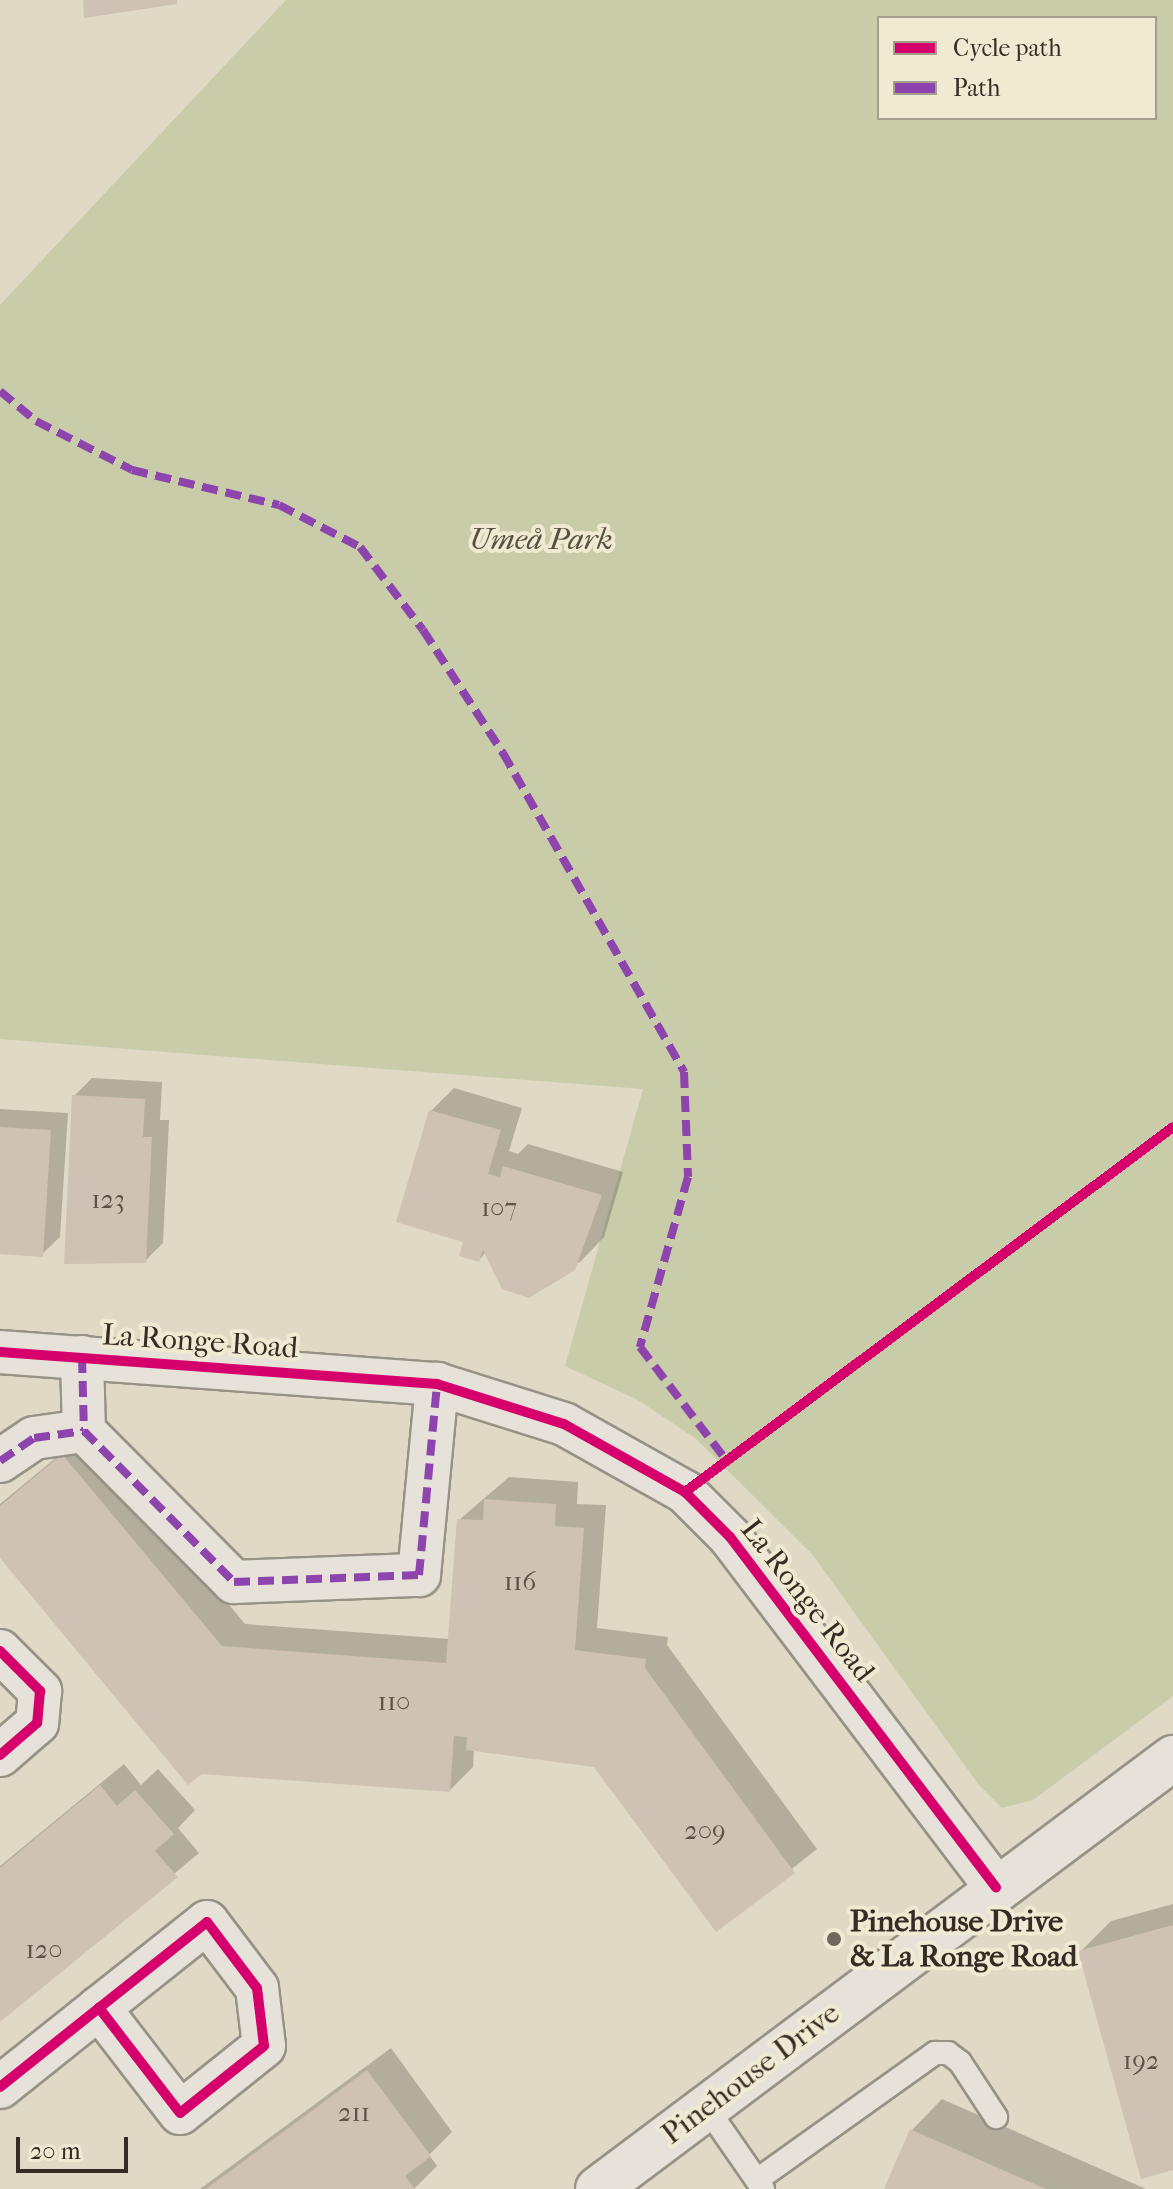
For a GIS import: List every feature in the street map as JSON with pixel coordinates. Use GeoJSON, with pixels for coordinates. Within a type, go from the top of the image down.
{"type":"FeatureCollection","features":[{"type":"Feature","properties":{"kind":"street","name":"La Ronge Road"},"geometry":{"type":"LineString","coordinates":[[0,1352],[437,1384],[564,1424],[685,1492],[730,1537],[996,1888]]}},
{"type":"Feature","properties":{"kind":"street"},"geometry":{"type":"LineString","coordinates":[[82,1357],[84,1431],[234,1582],[419,1575],[437,1384]]}},
{"type":"Feature","properties":{"kind":"street"},"geometry":{"type":"LineString","coordinates":[[0,1461],[34,1438],[84,1431]]}},
{"type":"Feature","properties":{"kind":"street"},"geometry":{"type":"LineString","coordinates":[[0,1651],[40,1691],[37,1723],[0,1755]]}},
{"type":"Feature","properties":{"kind":"street","name":"Pinehouse Drive"},"geometry":{"type":"LineString","coordinates":[[606,2187],[706,2107],[1173,1758]]}},
{"type":"Feature","properties":{"kind":"street"},"geometry":{"type":"LineString","coordinates":[[0,2087],[99,2008]]}},
{"type":"Feature","properties":{"kind":"lane"},"geometry":{"type":"LineString","coordinates":[[706,2107],[760,2185],[935,2053],[948,2053],[960,2062],[996,2117]]}},
{"type":"Feature","properties":{"kind":"green space","name":"Umeå Park"},"geometry":{"type":"Polygon","coordinates":[[[286,0],[1173,0],[1173,1696],[1033,1800],[1002,1808],[979,1785],[812,1554],[695,1438],[638,1400],[565,1366],[643,1089],[0,1039],[0,305],[286,0]]]}},
{"type":"Feature","properties":{"kind":"building"},"geometry":{"type":"Polygon","coordinates":[[[83,0],[177,0],[177,4],[84,18],[83,0]]]}},
{"type":"Feature","properties":{"kind":"building"},"geometry":{"type":"Polygon","coordinates":[[[72,1095],[145,1099],[143,1137],[152,1137],[146,1263],[64,1264],[72,1095]]]}},
{"type":"Feature","properties":{"kind":"building"},"geometry":{"type":"Polygon","coordinates":[[[429,1110],[501,1130],[488,1174],[500,1177],[503,1166],[602,1195],[575,1270],[529,1298],[502,1289],[483,1250],[479,1262],[459,1256],[463,1242],[396,1222],[429,1110]]]}},
{"type":"Feature","properties":{"kind":"building"},"geometry":{"type":"Polygon","coordinates":[[[0,1127],[51,1130],[43,1257],[0,1254],[0,1127]]]}},
{"type":"Feature","properties":{"kind":"building"},"geometry":{"type":"Polygon","coordinates":[[[62,1454],[222,1646],[446,1663],[457,1519],[483,1520],[484,1499],[556,1504],[555,1526],[584,1528],[575,1650],[646,1659],[645,1668],[795,1873],[716,1932],[594,1767],[466,1750],[467,1737],[454,1736],[450,1792],[202,1774],[188,1785],[0,1558],[0,1506],[62,1454]]]}},
{"type":"Feature","properties":{"kind":"building"},"geometry":{"type":"Polygon","coordinates":[[[100,1785],[117,1806],[135,1790],[174,1834],[155,1851],[178,1877],[0,2022],[0,1868],[100,1785]]]}},
{"type":"Feature","properties":{"kind":"building"},"geometry":{"type":"Polygon","coordinates":[[[1173,1925],[1173,2170],[1141,2179],[1078,1951],[1173,1925]]]}},
{"type":"Feature","properties":{"kind":"building"},"geometry":{"type":"Polygon","coordinates":[[[367,2070],[431,2156],[405,2176],[415,2189],[206,2189],[367,2070]]]}},
{"type":"Feature","properties":{"kind":"building"},"geometry":{"type":"Polygon","coordinates":[[[910,2129],[1046,2189],[884,2189],[910,2129]]]}},
{"type":"Feature","properties":{"kind":"marked path"},"geometry":{"type":"LineString","coordinates":[[0,391],[36,421],[132,470],[279,505],[360,547],[423,630],[503,753],[684,1072],[688,1177],[640,1347],[727,1461]]}},
{"type":"Feature","properties":{"kind":"marked path"},"geometry":{"type":"LineString","coordinates":[[82,1357],[84,1431],[234,1582],[419,1575],[437,1384]]}},
{"type":"Feature","properties":{"kind":"marked path"},"geometry":{"type":"LineString","coordinates":[[0,1461],[34,1438],[84,1431]]}},
{"type":"Feature","properties":{"kind":"cycle path"},"geometry":{"type":"LineString","coordinates":[[685,1492],[1173,1127]]}},
{"type":"Feature","properties":{"kind":"cycle path"},"geometry":{"type":"LineString","coordinates":[[0,1352],[437,1384],[564,1424],[685,1492],[730,1537],[996,1888]]}},
{"type":"Feature","properties":{"kind":"cycle path"},"geometry":{"type":"LineString","coordinates":[[0,1651],[40,1691],[37,1723],[0,1755]]}},
{"type":"Feature","properties":{"kind":"cycle path"},"geometry":{"type":"LineString","coordinates":[[0,2087],[99,2008],[207,1922],[257,1988],[264,2046],[180,2113],[99,2008]]}},
{"type":"Feature","properties":{"kind":"place","name":"Pinehouse Drive & La Ronge Road"},"geometry":{"type":"Point","coordinates":[834,1939]}}]}
